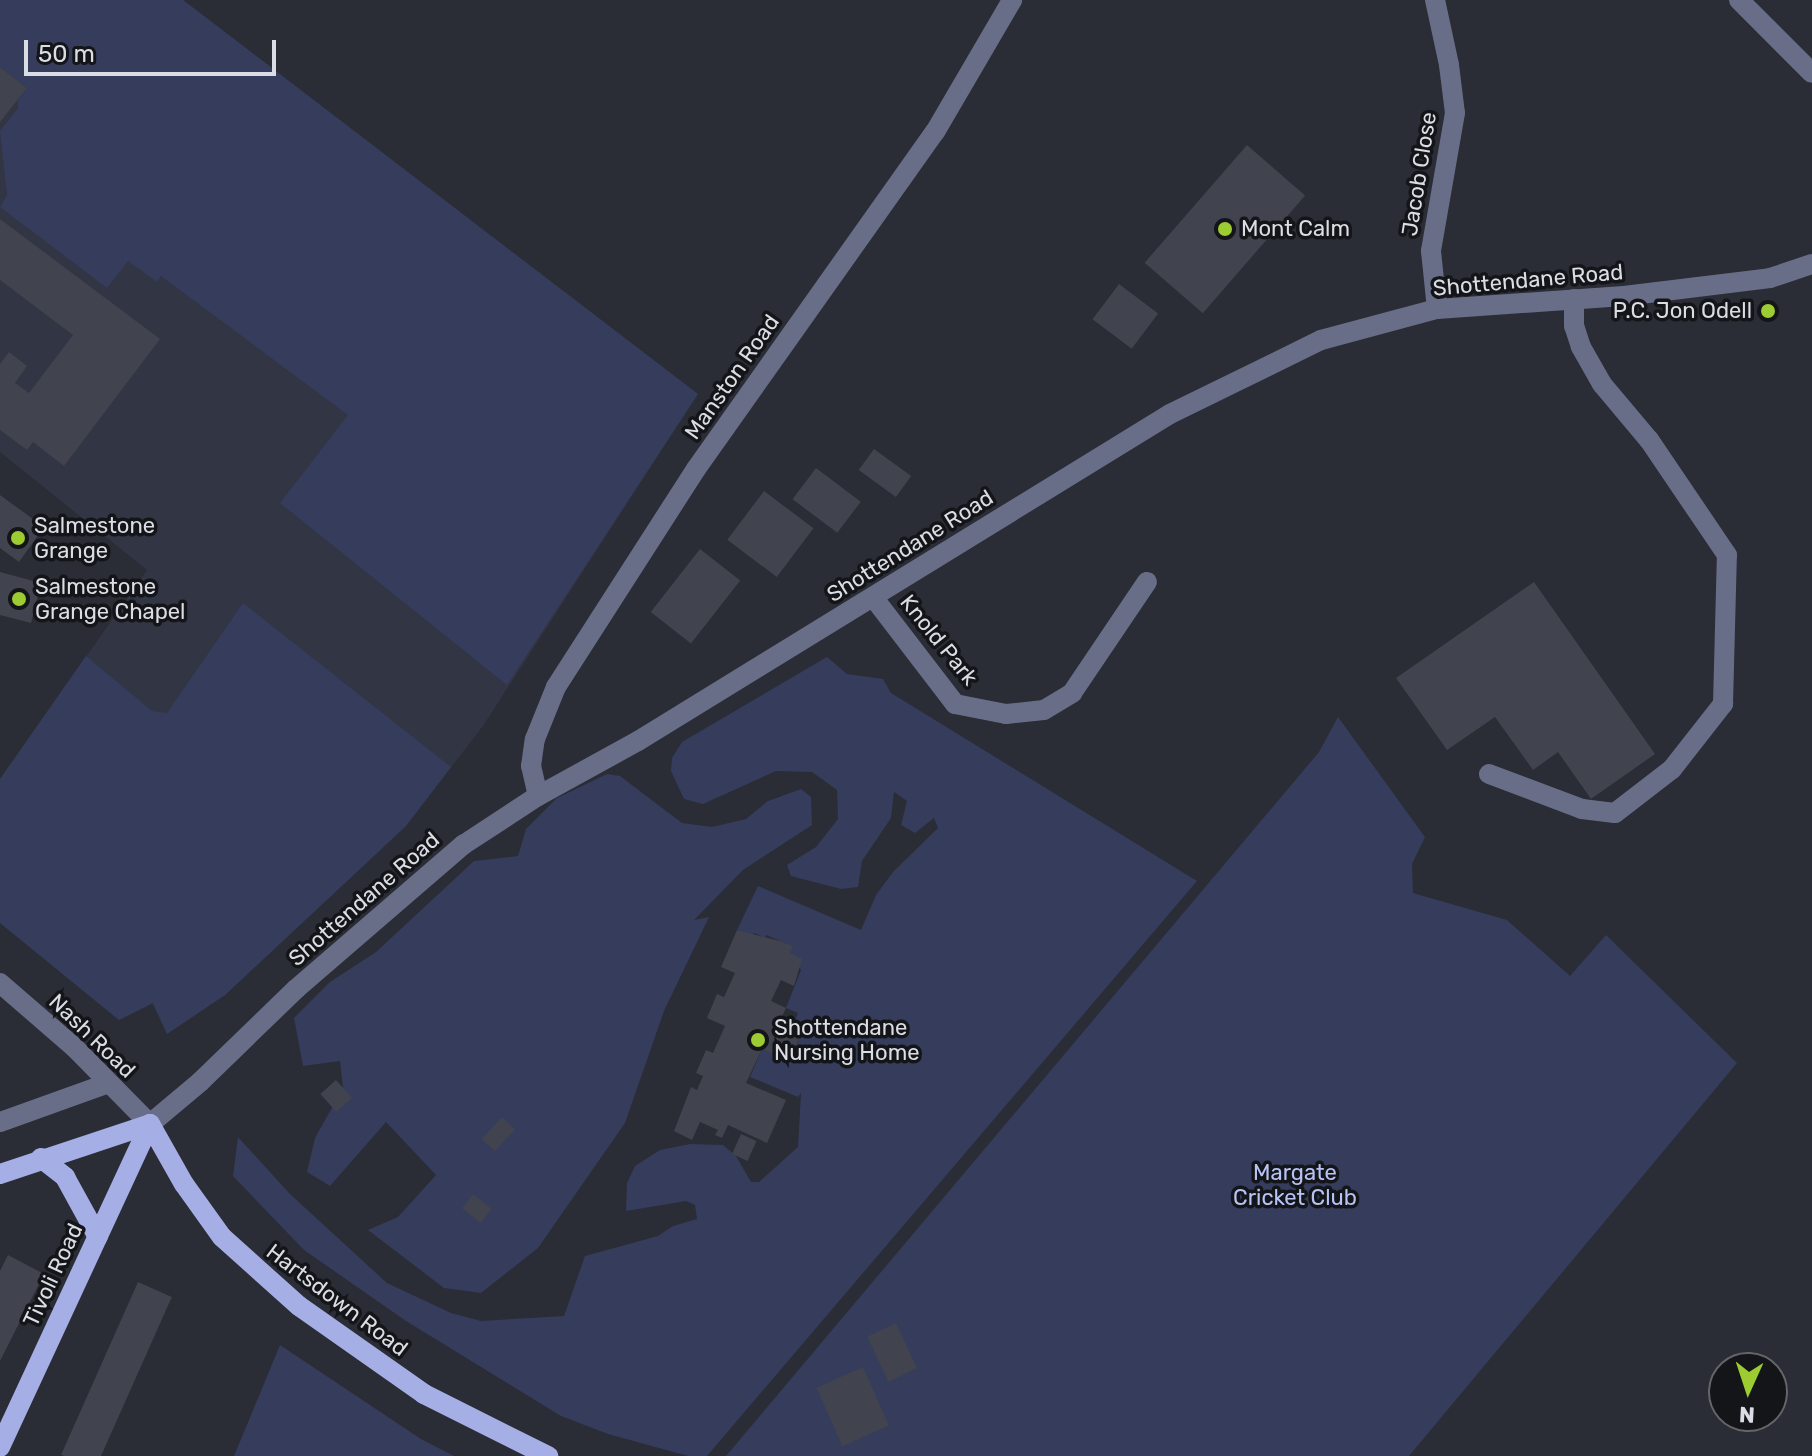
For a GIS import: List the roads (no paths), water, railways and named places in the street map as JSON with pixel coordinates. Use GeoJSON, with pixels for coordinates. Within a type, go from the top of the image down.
{"type":"FeatureCollection","features":[{"type":"Feature","properties":{"kind":"main road"},"geometry":{"type":"LineString","coordinates":[[0,1174],[150,1124]]}},
{"type":"Feature","properties":{"kind":"main road","name":"Tivoli Road"},"geometry":{"type":"LineString","coordinates":[[0,1447],[150,1124]]}},
{"type":"Feature","properties":{"kind":"main road","name":"Hartsdown Road"},"geometry":{"type":"LineString","coordinates":[[150,1124],[184,1184],[222,1237],[299,1306],[424,1394],[548,1456]]}},
{"type":"Feature","properties":{"kind":"main road"},"geometry":{"type":"LineString","coordinates":[[41,1158],[65,1177],[98,1237]]}},
{"type":"Feature","properties":{"kind":"street","name":"Manston Road"},"geometry":{"type":"LineString","coordinates":[[538,796],[531,766],[533,753],[556,687],[696,469],[935,132],[1012,0]]}},
{"type":"Feature","properties":{"kind":"street","name":"Jacob Close"},"geometry":{"type":"LineString","coordinates":[[1435,0],[1449,65],[1455,113],[1431,251],[1437,309]]}},
{"type":"Feature","properties":{"kind":"street"},"geometry":{"type":"LineString","coordinates":[[1739,0],[1812,73]]}},
{"type":"Feature","properties":{"kind":"street","name":"Shottendane Road"},"geometry":{"type":"LineString","coordinates":[[150,1124],[200,1082],[296,989],[463,845],[538,796],[638,741],[1170,414],[1321,340],[1437,309],[1574,299],[1770,278],[1812,264]]}},
{"type":"Feature","properties":{"kind":"street"},"geometry":{"type":"LineString","coordinates":[[1489,774],[1582,809],[1615,813],[1672,769],[1723,704],[1727,555],[1649,440],[1602,384],[1581,347],[1574,326],[1574,299]]}},
{"type":"Feature","properties":{"kind":"street","name":"Knold Park"},"geometry":{"type":"LineString","coordinates":[[873,597],[955,704],[1006,714],[1044,710],[1072,693],[1147,582]]}},
{"type":"Feature","properties":{"kind":"street","name":"Nash Road"},"geometry":{"type":"LineString","coordinates":[[0,983],[74,1047],[106,1084],[150,1124]]}},
{"type":"Feature","properties":{"kind":"street"},"geometry":{"type":"LineString","coordinates":[[0,1122],[106,1084]]}},
{"type":"Feature","properties":{"kind":"place","name":"Mont Calm"},"geometry":{"type":"Point","coordinates":[1225,229]}},
{"type":"Feature","properties":{"kind":"place","name":"P.C. Jon Odell"},"geometry":{"type":"Point","coordinates":[1768,311]}},
{"type":"Feature","properties":{"kind":"place","name":"Salmestone Grange"},"geometry":{"type":"Point","coordinates":[18,538]}},
{"type":"Feature","properties":{"kind":"place","name":"Salmestone Grange Chapel"},"geometry":{"type":"Point","coordinates":[19,599]}},
{"type":"Feature","properties":{"kind":"place","name":"Shottendane Nursing Home"},"geometry":{"type":"Point","coordinates":[758,1040]}},
{"type":"Feature","properties":{"kind":"park label","name":"Margate Cricket Club"},"geometry":{"type":"Point","coordinates":[1295,1184]}}]}
